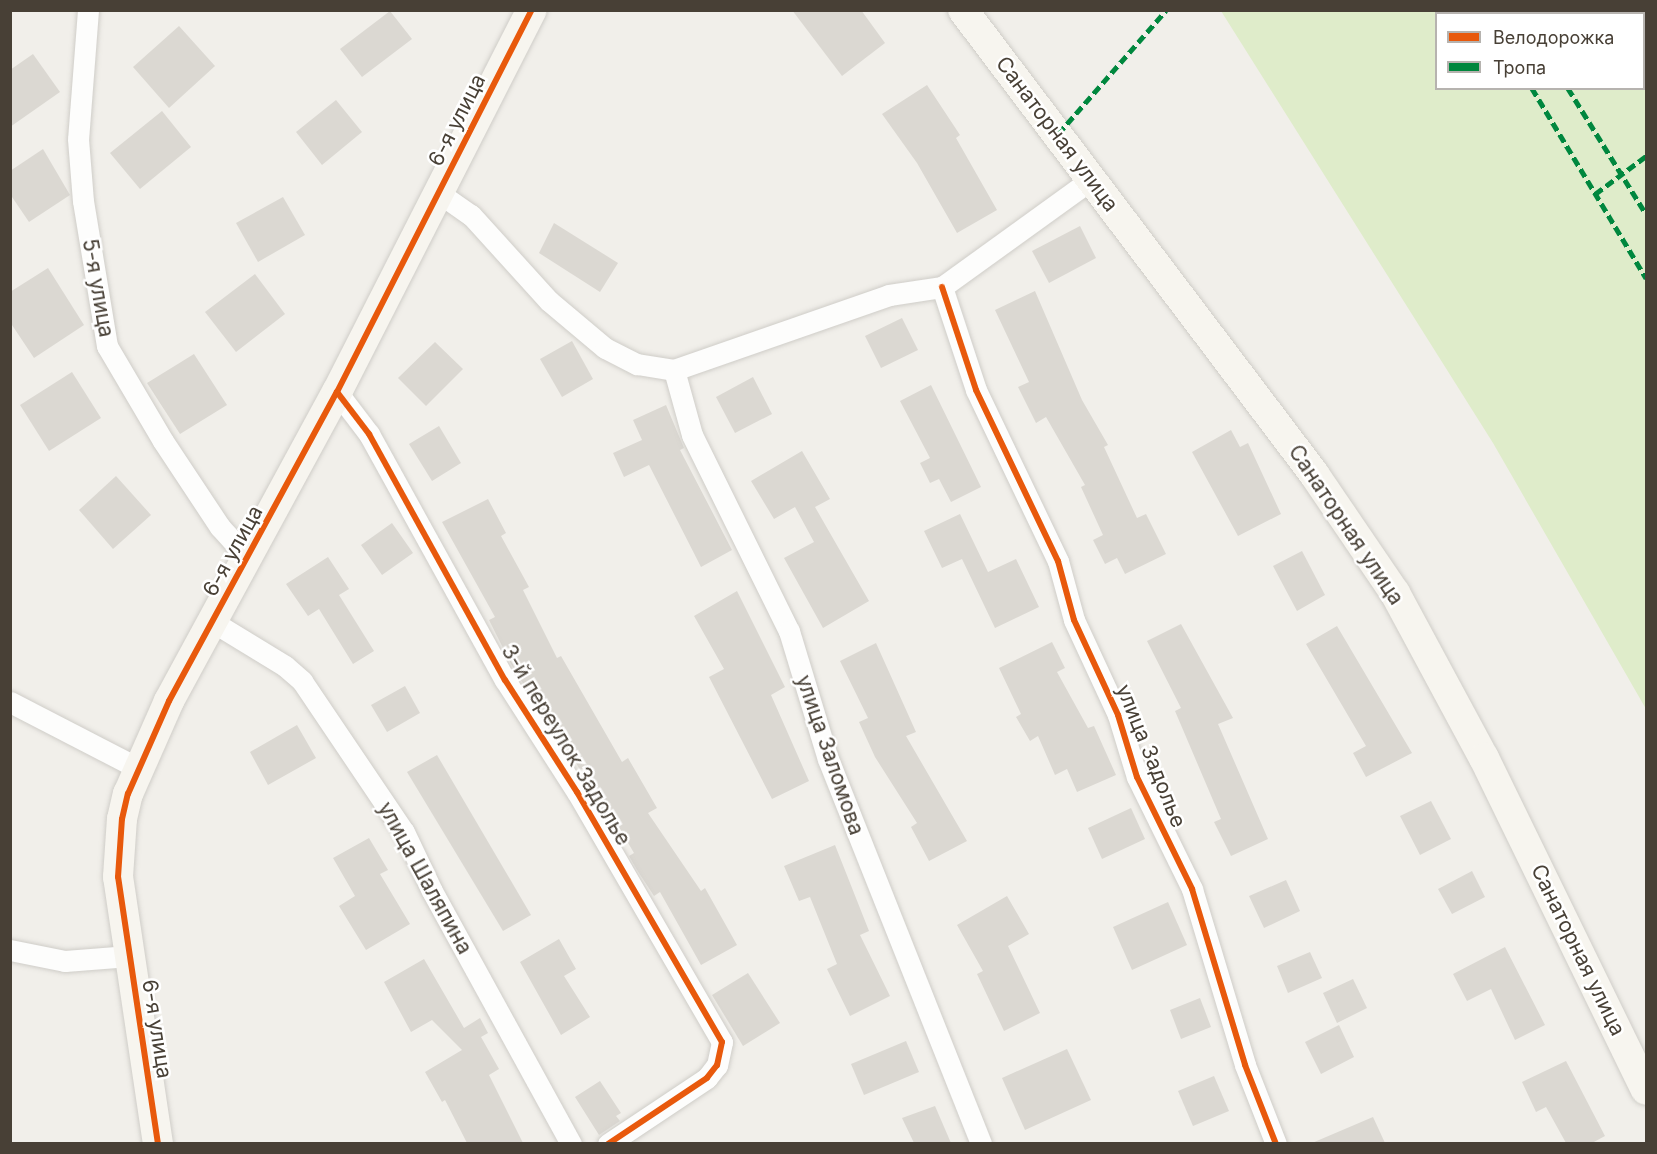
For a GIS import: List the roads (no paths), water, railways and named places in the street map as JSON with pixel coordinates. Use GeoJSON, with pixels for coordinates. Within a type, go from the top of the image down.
{"type":"FeatureCollection","features":[{"type":"Feature","properties":{"kind":"main road","name":"6-я улица"},"geometry":{"type":"LineString","coordinates":[[158,1143],[118,877],[118,847],[122,819],[138,768],[213,622],[337,392],[532,10]]}},
{"type":"Feature","properties":{"kind":"main road","name":"Санаторная улица"},"geometry":{"type":"LineString","coordinates":[[963,10],[1314,474],[1395,594],[1484,758],[1647,1090]]}},
{"type":"Feature","properties":{"kind":"street","name":"5-я улица"},"geometry":{"type":"LineString","coordinates":[[88,10],[78,140],[83,201],[107,346],[163,441],[220,527],[249,559]]}},
{"type":"Feature","properties":{"kind":"street"},"geometry":{"type":"LineString","coordinates":[[439,193],[471,215],[549,301],[605,348],[637,364],[674,370],[889,295],[942,287],[1092,179]]}},
{"type":"Feature","properties":{"kind":"street","name":"улица Задолье"},"geometry":{"type":"LineString","coordinates":[[942,287],[976,390],[1058,561],[1074,620],[1118,715],[1137,777],[1192,889],[1245,1065],[1276,1143]]}},
{"type":"Feature","properties":{"kind":"street","name":"улица Заломова"},"geometry":{"type":"LineString","coordinates":[[674,370],[692,435],[789,631],[828,759],[981,1143]]}},
{"type":"Feature","properties":{"kind":"street","name":"3-й переулок Задолье"},"geometry":{"type":"LineString","coordinates":[[337,392],[369,434],[505,680],[577,792],[722,1042],[717,1065],[707,1078],[608,1143]]}},
{"type":"Feature","properties":{"kind":"street","name":"улица Шаляпина"},"geometry":{"type":"LineString","coordinates":[[213,622],[285,666],[302,681],[404,832],[432,891],[571,1143]]}},
{"type":"Feature","properties":{"kind":"street"},"geometry":{"type":"LineString","coordinates":[[10,702],[138,768]]}},
{"type":"Feature","properties":{"kind":"street"},"geometry":{"type":"LineString","coordinates":[[10,950],[65,961],[129,956]]}}]}
